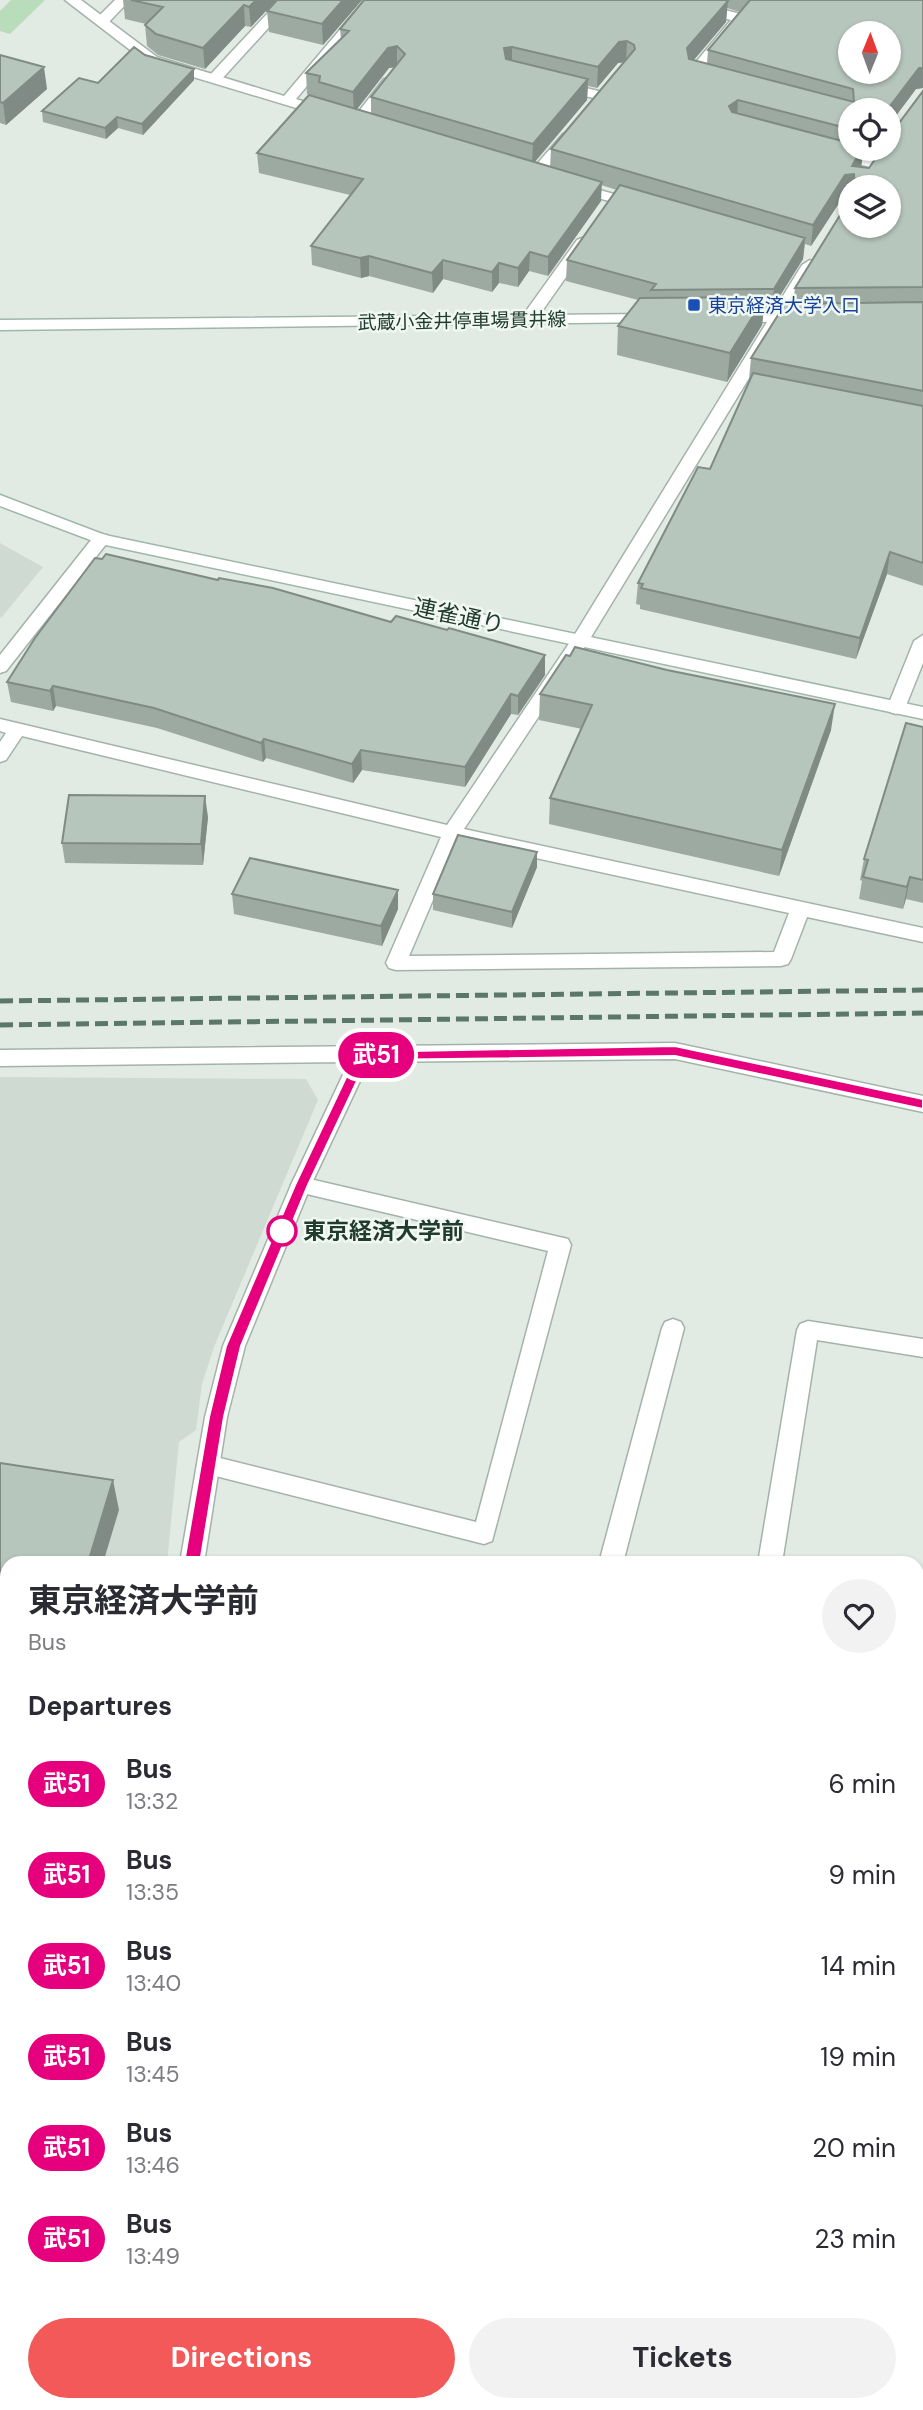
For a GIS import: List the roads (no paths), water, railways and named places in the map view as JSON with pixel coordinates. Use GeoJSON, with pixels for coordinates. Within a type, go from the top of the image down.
{"type":"FeatureCollection","features":[{"type":"Feature","properties":{"kind":"street"},"geometry":{"type":"LineString","coordinates":[[72,0],[152,60],[364,124],[396,73]]}},
{"type":"Feature","properties":{"kind":"street"},"geometry":{"type":"LineString","coordinates":[[102,21],[123,0]]}},
{"type":"Feature","properties":{"kind":"street"},"geometry":{"type":"LineString","coordinates":[[215,78],[287,0]]}},
{"type":"Feature","properties":{"kind":"street"},"geometry":{"type":"LineString","coordinates":[[287,101],[372,0]]}},
{"type":"Feature","properties":{"kind":"street"},"geometry":{"type":"LineString","coordinates":[[667,0],[740,18],[693,74],[720,81]]}},
{"type":"Feature","properties":{"kind":"street"},"geometry":{"type":"LineString","coordinates":[[550,83],[602,96]]}},
{"type":"Feature","properties":{"kind":"street"},"geometry":{"type":"LineString","coordinates":[[577,126],[542,177],[610,204],[654,209]]}},
{"type":"Feature","properties":{"kind":"street"},"geometry":{"type":"LineString","coordinates":[[824,151],[838,157]]}},
{"type":"Feature","properties":{"kind":"street"},"geometry":{"type":"LineString","coordinates":[[848,161],[870,170],[876,161]]}},
{"type":"Feature","properties":{"kind":"street"},"geometry":{"type":"LineString","coordinates":[[527,321],[590,231]]}},
{"type":"Feature","properties":{"kind":"street"},"geometry":{"type":"LineString","coordinates":[[801,908],[781,959],[396,963],[452,833],[579,642],[743,385],[776,317],[816,256],[803,252]]}},
{"type":"Feature","properties":{"kind":"street"},"geometry":{"type":"LineString","coordinates":[[721,318],[816,317]]}},
{"type":"Feature","properties":{"kind":"street","name":"武蔵小金井停車場貫井線"},"geometry":{"type":"LineString","coordinates":[[0,325],[665,319]]}},
{"type":"Feature","properties":{"kind":"street","name":"連雀通り"},"geometry":{"type":"LineString","coordinates":[[0,500],[101,539],[923,713]]}},
{"type":"Feature","properties":{"kind":"street"},"geometry":{"type":"LineString","coordinates":[[0,667],[101,539]]}},
{"type":"Feature","properties":{"kind":"street"},"geometry":{"type":"LineString","coordinates":[[896,708],[923,641]]}},
{"type":"Feature","properties":{"kind":"street"},"geometry":{"type":"LineString","coordinates":[[0,756],[9,727],[452,833],[923,935]]}},
{"type":"Feature","properties":{"kind":"street"},"geometry":{"type":"LineString","coordinates":[[0,1058],[675,1051],[923,1104]]}},
{"type":"Feature","properties":{"kind":"street"},"geometry":{"type":"LineString","coordinates":[[193,1556],[208,1465],[233,1346],[301,1185],[362,1055]]}},
{"type":"Feature","properties":{"kind":"street"},"geometry":{"type":"LineString","coordinates":[[208,1465],[484,1534],[560,1245],[301,1185]]}},
{"type":"Feature","properties":{"kind":"street"},"geometry":{"type":"LineString","coordinates":[[613,1556],[673,1328]]}},
{"type":"Feature","properties":{"kind":"street"},"geometry":{"type":"LineString","coordinates":[[771,1556],[807,1330],[923,1348]]}},
{"type":"Feature","properties":{"kind":"railway"},"geometry":{"type":"LineString","coordinates":[[0,1001],[923,990]]}},
{"type":"Feature","properties":{"kind":"railway"},"geometry":{"type":"LineString","coordinates":[[0,1025],[923,1013]]}},
{"type":"Feature","properties":{"kind":"place","name":"東京経済大学入口"},"geometry":{"type":"Point","coordinates":[694,305]}},
{"type":"Feature","properties":{"kind":"place","name":"東京経済大学前"},"geometry":{"type":"Point","coordinates":[282,1231]}}]}
